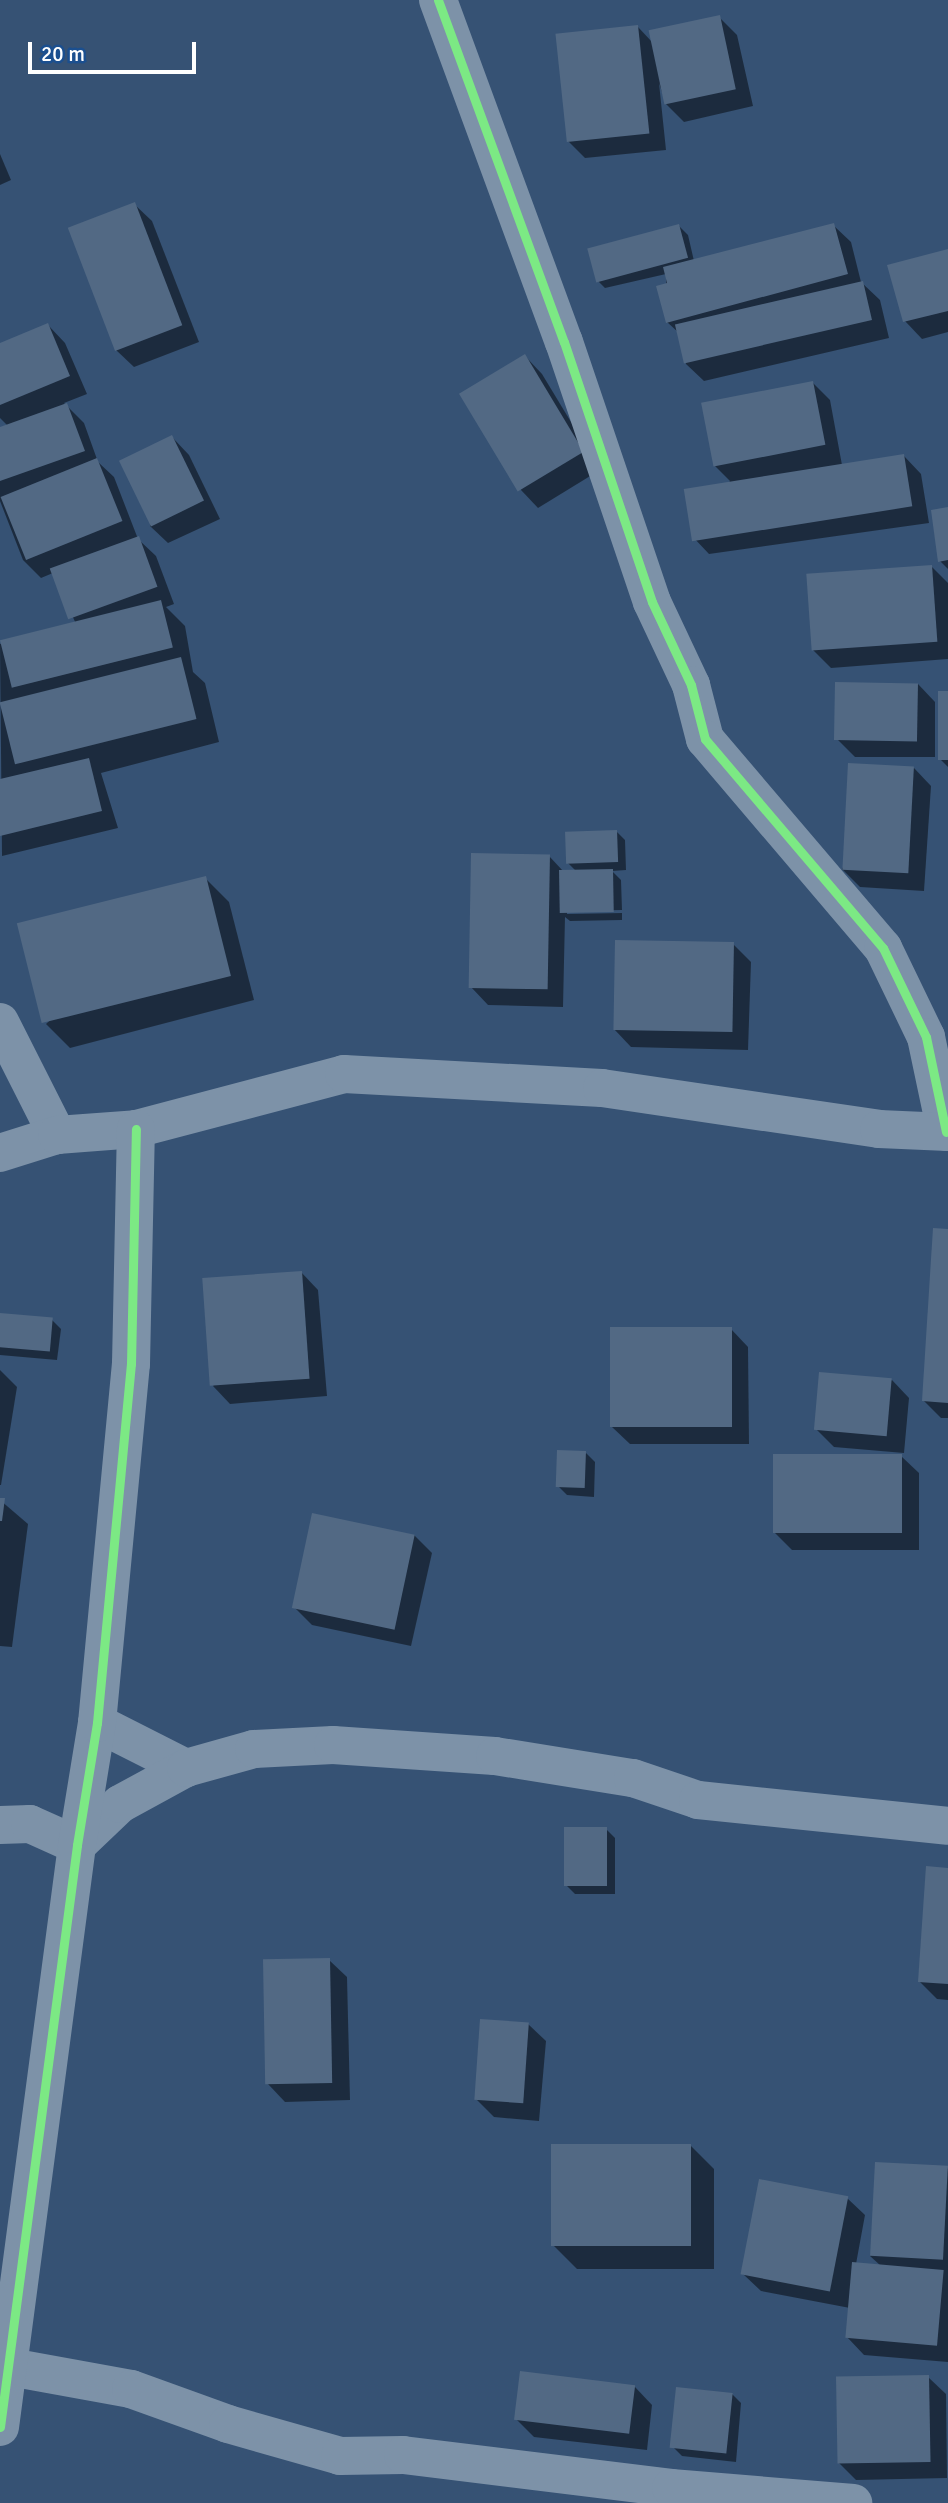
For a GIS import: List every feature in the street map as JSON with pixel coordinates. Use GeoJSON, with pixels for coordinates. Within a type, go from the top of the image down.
{"type":"FeatureCollection","features":[{"type":"Feature","properties":{"kind":"street"},"geometry":{"type":"LineString","coordinates":[[0,1153],[57,1135],[136,1129],[344,1074],[602,1088],[879,1129],[947,1132],[926,1037],[883,948],[705,739],[691,685],[652,602],[564,342],[438,0]]}},
{"type":"Feature","properties":{"kind":"street"},"geometry":{"type":"LineString","coordinates":[[0,1022],[57,1135]]}},
{"type":"Feature","properties":{"kind":"street"},"geometry":{"type":"LineString","coordinates":[[0,2427],[77,1844],[97,1723],[131,1364],[136,1129]]}},
{"type":"Feature","properties":{"kind":"street"},"geometry":{"type":"LineString","coordinates":[[97,1723],[186,1768]]}},
{"type":"Feature","properties":{"kind":"street"},"geometry":{"type":"LineString","coordinates":[[77,1844],[120,1804],[186,1768],[254,1749],[333,1745],[495,1756],[633,1778],[698,1800],[948,1826]]}},
{"type":"Feature","properties":{"kind":"street"},"geometry":{"type":"LineString","coordinates":[[0,1825],[30,1824],[77,1844]]}},
{"type":"Feature","properties":{"kind":"street"},"geometry":{"type":"LineString","coordinates":[[10,2367],[131,2389],[228,2424],[340,2456],[403,2455],[671,2488],[853,2503]]}},
{"type":"Feature","properties":{"kind":"building"},"geometry":{"type":"Polygon","coordinates":[[[720,15],[736,89],[664,105],[649,30],[720,15]]]}},
{"type":"Feature","properties":{"kind":"building"},"geometry":{"type":"Polygon","coordinates":[[[638,25],[649,133],[567,142],[555,34],[638,25]]]}},
{"type":"Feature","properties":{"kind":"building"},"geometry":{"type":"Polygon","coordinates":[[[135,202],[182,325],[115,351],[68,228],[135,202]]]}},
{"type":"Feature","properties":{"kind":"building"},"geometry":{"type":"Polygon","coordinates":[[[834,223],[848,274],[666,323],[656,286],[667,283],[663,267],[834,223]]]}},
{"type":"Feature","properties":{"kind":"building"},"geometry":{"type":"Polygon","coordinates":[[[679,224],[688,258],[596,282],[587,249],[679,224]]]}},
{"type":"Feature","properties":{"kind":"building"},"geometry":{"type":"Polygon","coordinates":[[[948,249],[948,311],[903,322],[887,265],[948,249]]]}},
{"type":"Feature","properties":{"kind":"building"},"geometry":{"type":"Polygon","coordinates":[[[863,281],[872,320],[684,363],[675,324],[863,281]]]}},
{"type":"Feature","properties":{"kind":"building"},"geometry":{"type":"Polygon","coordinates":[[[48,323],[70,376],[0,405],[0,343],[48,323]]]}},
{"type":"Feature","properties":{"kind":"building"},"geometry":{"type":"Polygon","coordinates":[[[525,354],[584,452],[518,491],[459,394],[525,354]]]}},
{"type":"Feature","properties":{"kind":"building"},"geometry":{"type":"Polygon","coordinates":[[[813,381],[825,445],[713,467],[701,403],[813,381]]]}},
{"type":"Feature","properties":{"kind":"building"},"geometry":{"type":"Polygon","coordinates":[[[67,403],[85,451],[0,481],[0,427],[67,403]]]}},
{"type":"Feature","properties":{"kind":"building"},"geometry":{"type":"Polygon","coordinates":[[[172,435],[204,501],[151,526],[119,461],[172,435]]]}},
{"type":"Feature","properties":{"kind":"building"},"geometry":{"type":"Polygon","coordinates":[[[904,454],[912,506],[692,541],[684,489],[904,454]]]}},
{"type":"Feature","properties":{"kind":"building"},"geometry":{"type":"Polygon","coordinates":[[[97,458],[122,521],[26,560],[1,497],[97,458]]]}},
{"type":"Feature","properties":{"kind":"building"},"geometry":{"type":"Polygon","coordinates":[[[948,507],[948,560],[938,562],[931,510],[948,507]]]}},
{"type":"Feature","properties":{"kind":"building"},"geometry":{"type":"Polygon","coordinates":[[[139,536],[157,587],[68,619],[50,568],[139,536]]]}},
{"type":"Feature","properties":{"kind":"building"},"geometry":{"type":"Polygon","coordinates":[[[932,565],[937,642],[812,651],[806,574],[932,565]]]}},
{"type":"Feature","properties":{"kind":"building"},"geometry":{"type":"Polygon","coordinates":[[[161,600],[173,648],[12,688],[0,640],[161,600]]]}},
{"type":"Feature","properties":{"kind":"building"},"geometry":{"type":"Polygon","coordinates":[[[181,657],[196,719],[15,764],[0,702],[181,657]]]}},
{"type":"Feature","properties":{"kind":"building"},"geometry":{"type":"Polygon","coordinates":[[[835,682],[918,683],[917,741],[834,740],[835,682]]]}},
{"type":"Feature","properties":{"kind":"building"},"geometry":{"type":"Polygon","coordinates":[[[938,691],[948,691],[948,760],[938,760],[938,691]]]}},
{"type":"Feature","properties":{"kind":"building"},"geometry":{"type":"Polygon","coordinates":[[[89,758],[102,811],[0,836],[0,779],[89,758]]]}},
{"type":"Feature","properties":{"kind":"building"},"geometry":{"type":"Polygon","coordinates":[[[848,763],[914,766],[908,873],[842,870],[848,763]]]}},
{"type":"Feature","properties":{"kind":"building"},"geometry":{"type":"Polygon","coordinates":[[[617,830],[618,862],[566,864],[565,832],[617,830]]]}},
{"type":"Feature","properties":{"kind":"building"},"geometry":{"type":"Polygon","coordinates":[[[471,853],[550,854],[548,989],[469,988],[471,853]]]}},
{"type":"Feature","properties":{"kind":"building"},"geometry":{"type":"Polygon","coordinates":[[[613,869],[614,912],[560,913],[559,870],[613,869]]]}},
{"type":"Feature","properties":{"kind":"building"},"geometry":{"type":"Polygon","coordinates":[[[206,876],[231,976],[42,1023],[17,923],[206,876]]]}},
{"type":"Feature","properties":{"kind":"building"},"geometry":{"type":"Polygon","coordinates":[[[615,940],[734,942],[732,1032],[613,1030],[615,940]]]}},
{"type":"Feature","properties":{"kind":"building"},"geometry":{"type":"Polygon","coordinates":[[[933,1228],[948,1229],[948,1403],[922,1401],[933,1228]]]}},
{"type":"Feature","properties":{"kind":"building"},"geometry":{"type":"Polygon","coordinates":[[[302,1271],[310,1379],[210,1386],[202,1278],[302,1271]]]}},
{"type":"Feature","properties":{"kind":"building"},"geometry":{"type":"Polygon","coordinates":[[[0,1313],[53,1318],[50,1351],[0,1347],[0,1313]]]}},
{"type":"Feature","properties":{"kind":"building"},"geometry":{"type":"Polygon","coordinates":[[[610,1327],[732,1327],[732,1427],[610,1427],[610,1327]]]}},
{"type":"Feature","properties":{"kind":"building"},"geometry":{"type":"Polygon","coordinates":[[[819,1372],[892,1378],[887,1436],[814,1430],[819,1372]]]}},
{"type":"Feature","properties":{"kind":"building"},"geometry":{"type":"Polygon","coordinates":[[[557,1450],[586,1451],[585,1488],[556,1487],[557,1450]]]}},
{"type":"Feature","properties":{"kind":"building"},"geometry":{"type":"Polygon","coordinates":[[[773,1454],[902,1454],[902,1533],[773,1533],[773,1454]]]}},
{"type":"Feature","properties":{"kind":"building"},"geometry":{"type":"Polygon","coordinates":[[[0,1498],[5,1498],[2,1521],[0,1521],[0,1498]]]}},
{"type":"Feature","properties":{"kind":"building"},"geometry":{"type":"Polygon","coordinates":[[[312,1513],[415,1535],[395,1630],[292,1608],[312,1513]]]}},
{"type":"Feature","properties":{"kind":"building"},"geometry":{"type":"Polygon","coordinates":[[[564,1827],[607,1827],[607,1886],[564,1886],[564,1827]]]}},
{"type":"Feature","properties":{"kind":"building"},"geometry":{"type":"Polygon","coordinates":[[[926,1866],[948,1868],[948,1984],[918,1982],[926,1866]]]}},
{"type":"Feature","properties":{"kind":"building"},"geometry":{"type":"Polygon","coordinates":[[[330,1958],[332,2083],[265,2084],[263,1959],[330,1958]]]}},
{"type":"Feature","properties":{"kind":"building"},"geometry":{"type":"Polygon","coordinates":[[[480,2019],[529,2022],[523,2103],[474,2100],[480,2019]]]}},
{"type":"Feature","properties":{"kind":"building"},"geometry":{"type":"Polygon","coordinates":[[[551,2144],[691,2144],[691,2246],[551,2246],[551,2144]]]}},
{"type":"Feature","properties":{"kind":"building"},"geometry":{"type":"Polygon","coordinates":[[[875,2162],[948,2166],[943,2260],[870,2256],[875,2162]]]}},
{"type":"Feature","properties":{"kind":"building"},"geometry":{"type":"Polygon","coordinates":[[[759,2179],[848,2196],[830,2292],[740,2274],[759,2179]]]}},
{"type":"Feature","properties":{"kind":"building"},"geometry":{"type":"Polygon","coordinates":[[[852,2262],[944,2270],[937,2346],[845,2338],[852,2262]]]}},
{"type":"Feature","properties":{"kind":"building"},"geometry":{"type":"Polygon","coordinates":[[[520,2371],[635,2385],[629,2434],[514,2420],[520,2371]]]}},
{"type":"Feature","properties":{"kind":"building"},"geometry":{"type":"Polygon","coordinates":[[[929,2375],[931,2462],[838,2464],[836,2377],[929,2375]]]}},
{"type":"Feature","properties":{"kind":"building"},"geometry":{"type":"Polygon","coordinates":[[[676,2387],[733,2393],[726,2454],[670,2448],[676,2387]]]}},
{"type":"Feature","properties":{"kind":"cycle path"},"geometry":{"type":"LineString","coordinates":[[438,0],[564,342],[652,602],[691,685],[705,739],[883,948],[926,1037],[946,1132]]}},
{"type":"Feature","properties":{"kind":"cycle path"},"geometry":{"type":"LineString","coordinates":[[0,2427],[77,1845],[97,1723],[131,1364],[136,1129]]}}]}
